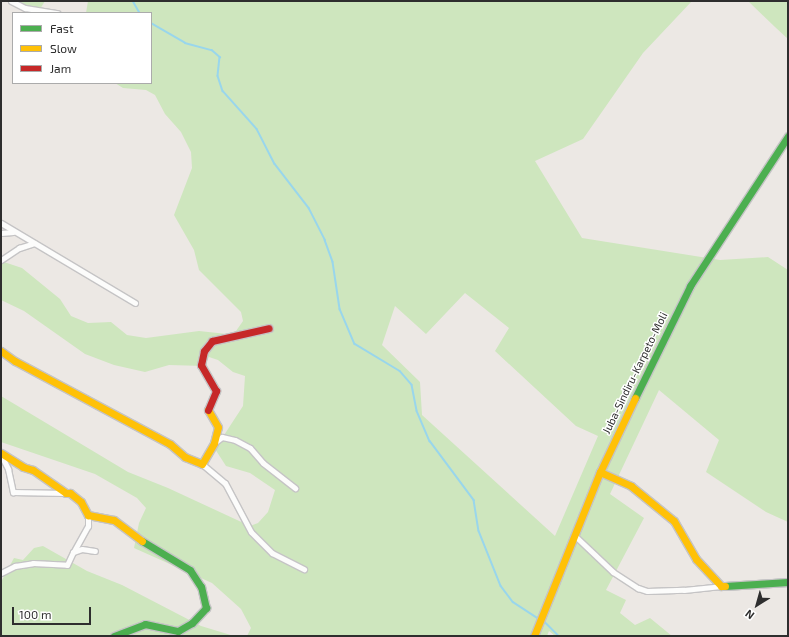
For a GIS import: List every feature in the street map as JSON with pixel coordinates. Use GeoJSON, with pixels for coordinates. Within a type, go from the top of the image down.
{"type":"FeatureCollection","features":[{"type":"Feature","properties":{"kind":"street"},"geometry":{"type":"LineString","coordinates":[[11,1],[25,8],[51,12]]}},
{"type":"Feature","properties":{"kind":"street","name":"Juba-Sindiru-Karpeto-Moli"},"geometry":{"type":"LineString","coordinates":[[534,636],[600,472],[682,299],[788,136]]}},
{"type":"Feature","properties":{"kind":"street"},"geometry":{"type":"LineString","coordinates":[[1,223],[13,232],[135,303]]}},
{"type":"Feature","properties":{"kind":"street"},"geometry":{"type":"LineString","coordinates":[[1,233],[13,232]]}},
{"type":"Feature","properties":{"kind":"street"},"geometry":{"type":"LineString","coordinates":[[1,260],[19,248],[34,243]]}},
{"type":"Feature","properties":{"kind":"street"},"geometry":{"type":"LineString","coordinates":[[202,464],[214,443],[218,427],[208,408],[216,391],[201,365],[204,351],[212,341],[270,328]]}},
{"type":"Feature","properties":{"kind":"street"},"geometry":{"type":"LineString","coordinates":[[1,351],[14,361],[170,444],[185,457],[202,464],[225,483],[251,532],[272,553],[304,569]]}},
{"type":"Feature","properties":{"kind":"street"},"geometry":{"type":"LineString","coordinates":[[214,443],[222,437],[235,440],[250,448],[263,463],[295,488]]}},
{"type":"Feature","properties":{"kind":"street"},"geometry":{"type":"LineString","coordinates":[[1,454],[33,470],[66,494]]}},
{"type":"Feature","properties":{"kind":"street"},"geometry":{"type":"LineString","coordinates":[[1,454],[8,469],[13,492],[70,494],[81,502],[88,514],[87,530],[73,552],[67,565],[33,562],[15,566],[1,573]]}},
{"type":"Feature","properties":{"kind":"street"},"geometry":{"type":"LineString","coordinates":[[600,472],[631,486],[674,521],[696,559],[721,586]]}},
{"type":"Feature","properties":{"kind":"street"},"geometry":{"type":"LineString","coordinates":[[88,514],[114,520],[157,552],[190,570],[206,601],[206,608],[201,615],[178,631],[166,630],[144,624],[114,636]]}},
{"type":"Feature","properties":{"kind":"street"},"geometry":{"type":"LineString","coordinates":[[574,535],[613,572],[638,588],[647,591],[684,590],[788,582]]}},
{"type":"Feature","properties":{"kind":"street"},"geometry":{"type":"LineString","coordinates":[[73,552],[82,549],[95,551]]}},
{"type":"Feature","properties":{"kind":"green space"},"geometry":{"type":"Polygon","coordinates":[[[15,1],[45,1],[40,9],[27,10],[15,1]]]}},
{"type":"Feature","properties":{"kind":"green space"},"geometry":{"type":"Polygon","coordinates":[[[88,1],[692,1],[643,53],[583,139],[535,161],[582,238],[720,260],[768,257],[788,270],[788,522],[766,512],[706,472],[719,440],[659,390],[610,494],[644,518],[606,590],[626,600],[620,613],[635,625],[650,618],[672,636],[555,636],[549,631],[547,636],[247,636],[251,628],[241,609],[212,583],[134,548],[139,523],[146,508],[137,498],[95,474],[1,442],[1,396],[128,472],[168,488],[250,526],[258,523],[268,512],[275,490],[250,473],[226,466],[215,449],[243,406],[245,376],[233,372],[218,360],[209,357],[204,366],[169,365],[145,372],[114,365],[85,354],[24,311],[1,300],[1,261],[22,268],[60,299],[71,316],[88,323],[111,322],[127,335],[146,338],[199,331],[227,334],[236,331],[243,321],[241,312],[199,270],[194,250],[174,215],[192,168],[191,152],[181,132],[165,114],[155,95],[146,90],[123,88],[117,84],[152,84],[152,12],[86,12],[88,1]],[[465,293],[426,334],[395,306],[382,345],[420,382],[422,415],[555,536],[598,436],[576,426],[495,351],[509,328],[465,293]]]}},
{"type":"Feature","properties":{"kind":"green space"},"geometry":{"type":"Polygon","coordinates":[[[748,1],[788,1],[788,39],[775,27],[748,1]]]}},
{"type":"Feature","properties":{"kind":"green space"},"geometry":{"type":"Polygon","coordinates":[[[43,546],[87,571],[122,585],[201,626],[234,636],[1,636],[1,582],[14,558],[23,560],[34,548],[43,546]]]}},
{"type":"Feature","properties":{"kind":"waterway"},"geometry":{"type":"LineString","coordinates":[[133,1],[139,12]]}},
{"type":"Feature","properties":{"kind":"waterway"},"geometry":{"type":"LineString","coordinates":[[152,24],[185,43],[212,50],[220,57],[218,76],[223,91],[257,129],[275,164],[309,208],[325,240],[333,262],[340,309],[355,344],[400,371],[412,385],[417,411],[430,441],[474,500],[479,531],[501,586],[513,602],[538,618]]}},
{"type":"Feature","properties":{"kind":"waterway"},"geometry":{"type":"LineString","coordinates":[[544,621],[559,636]]}},
{"type":"Feature","properties":{"kind":"traffic: fast"},"geometry":{"type":"LineString","coordinates":[[635,398],[690,286],[788,136]]}},
{"type":"Feature","properties":{"kind":"traffic: fast"},"geometry":{"type":"LineString","coordinates":[[114,636],[145,624],[178,631],[192,623],[206,608],[201,587],[190,570],[142,541]]}},
{"type":"Feature","properties":{"kind":"traffic: fast"},"geometry":{"type":"LineString","coordinates":[[725,586],[788,582]]}},
{"type":"Feature","properties":{"kind":"traffic: slow"},"geometry":{"type":"LineString","coordinates":[[1,351],[15,361],[170,444],[185,457],[202,464],[214,443],[218,427],[208,410]]}},
{"type":"Feature","properties":{"kind":"traffic: slow"},"geometry":{"type":"LineString","coordinates":[[534,636],[600,472],[635,398]]}},
{"type":"Feature","properties":{"kind":"traffic: slow"},"geometry":{"type":"LineString","coordinates":[[1,453],[23,467],[33,470],[66,493],[70,493],[81,502],[88,515],[114,520],[142,541]]}},
{"type":"Feature","properties":{"kind":"traffic: slow"},"geometry":{"type":"LineString","coordinates":[[600,472],[631,486],[674,521],[696,559],[721,586],[725,586]]}},
{"type":"Feature","properties":{"kind":"traffic: jam"},"geometry":{"type":"LineString","coordinates":[[208,410],[216,391],[201,365],[204,351],[212,341],[269,328]]}}]}
